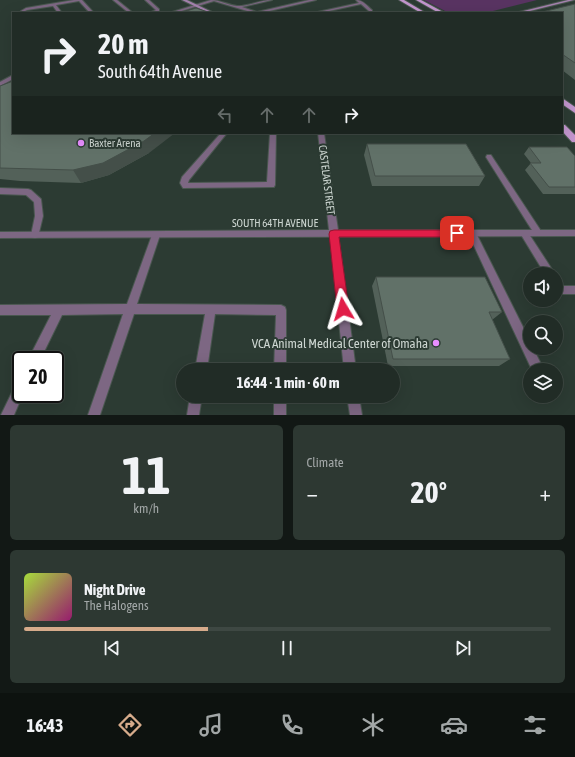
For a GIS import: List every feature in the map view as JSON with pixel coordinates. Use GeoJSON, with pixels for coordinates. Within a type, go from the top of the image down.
{"type":"FeatureCollection","features":[{"type":"Feature","properties":{"kind":"main road"},"geometry":{"type":"LineString","coordinates":[[184,0],[210,12]]}},
{"type":"Feature","properties":{"kind":"main road"},"geometry":{"type":"LineString","coordinates":[[401,0],[422,12]]}},
{"type":"Feature","properties":{"kind":"main road"},"geometry":{"type":"LineString","coordinates":[[418,0],[441,12]]}},
{"type":"Feature","properties":{"kind":"main road"},"geometry":{"type":"LineString","coordinates":[[521,12],[572,0]]}},
{"type":"Feature","properties":{"kind":"main road"},"geometry":{"type":"LineString","coordinates":[[563,101],[575,111]]}},
{"type":"Feature","properties":{"kind":"main road"},"geometry":{"type":"LineString","coordinates":[[563,128],[575,140]]}},
{"type":"Feature","properties":{"kind":"street"},"geometry":{"type":"LineString","coordinates":[[24,12],[26,9],[80,0],[91,12]]}},
{"type":"Feature","properties":{"kind":"street"},"geometry":{"type":"LineString","coordinates":[[115,0],[130,12]]}},
{"type":"Feature","properties":{"kind":"street"},"geometry":{"type":"LineString","coordinates":[[147,0],[158,10],[153,12]]}},
{"type":"Feature","properties":{"kind":"street"},"geometry":{"type":"LineString","coordinates":[[174,12],[214,0],[254,12]]}},
{"type":"Feature","properties":{"kind":"street"},"geometry":{"type":"LineString","coordinates":[[238,7],[270,0]]}},
{"type":"Feature","properties":{"kind":"street"},"geometry":{"type":"LineString","coordinates":[[261,12],[314,0]]}},
{"type":"Feature","properties":{"kind":"street"},"geometry":{"type":"LineString","coordinates":[[358,0],[371,11],[370,12]]}},
{"type":"Feature","properties":{"kind":"street"},"geometry":{"type":"LineString","coordinates":[[320,12],[362,3]]}},
{"type":"Feature","properties":{"kind":"street"},"geometry":{"type":"LineString","coordinates":[[54,4],[59,12]]}},
{"type":"Feature","properties":{"kind":"street"},"geometry":{"type":"LineString","coordinates":[[0,84],[12,78]]}},
{"type":"Feature","properties":{"kind":"street"},"geometry":{"type":"LineString","coordinates":[[223,134],[185,179],[184,183],[186,186],[271,185],[273,134]]}},
{"type":"Feature","properties":{"kind":"street","name":"CASTELAR STREET"},"geometry":{"type":"LineString","coordinates":[[321,134],[349,363]]}},
{"type":"Feature","properties":{"kind":"street"},"geometry":{"type":"LineString","coordinates":[[489,157],[538,233]]}},
{"type":"Feature","properties":{"kind":"street"},"geometry":{"type":"LineString","coordinates":[[0,191],[28,192],[38,201],[39,216],[35,235]]}},
{"type":"Feature","properties":{"kind":"street"},"geometry":{"type":"LineString","coordinates":[[472,233],[535,363]]}},
{"type":"Feature","properties":{"kind":"street"},"geometry":{"type":"LineString","coordinates":[[524,233],[546,267]]}},
{"type":"Feature","properties":{"kind":"street","name":"SOUTH 64TH AVENUE"},"geometry":{"type":"LineString","coordinates":[[0,235],[575,233]]}},
{"type":"Feature","properties":{"kind":"street"},"geometry":{"type":"LineString","coordinates":[[94,415],[156,234]]}},
{"type":"Feature","properties":{"kind":"street"},"geometry":{"type":"LineString","coordinates":[[563,290],[575,290]]}},
{"type":"Feature","properties":{"kind":"street"},"geometry":{"type":"LineString","coordinates":[[0,310],[281,310],[280,363]]}},
{"type":"Feature","properties":{"kind":"street"},"geometry":{"type":"LineString","coordinates":[[38,351],[58,310]]}},
{"type":"Feature","properties":{"kind":"street"},"geometry":{"type":"LineString","coordinates":[[202,363],[211,310]]}},
{"type":"Feature","properties":{"kind":"street"},"geometry":{"type":"LineString","coordinates":[[7,415],[13,403]]}},
{"type":"Feature","properties":{"kind":"street"},"geometry":{"type":"LineString","coordinates":[[193,415],[195,403]]}},
{"type":"Feature","properties":{"kind":"street"},"geometry":{"type":"LineString","coordinates":[[280,403],[280,415]]}},
{"type":"Feature","properties":{"kind":"street"},"geometry":{"type":"LineString","coordinates":[[354,403],[356,415]]}},
{"type":"Feature","properties":{"kind":"shaded area"},"geometry":{"type":"Polygon","coordinates":[[[424,0],[537,0],[489,12],[447,12],[424,0]]]}},
{"type":"Feature","properties":{"kind":"building"},"geometry":{"type":"Polygon","coordinates":[[[575,4],[575,63],[563,55],[563,12],[542,12],[575,4]]]}},
{"type":"Feature","properties":{"kind":"building"},"geometry":{"type":"Polygon","coordinates":[[[196,8],[208,12],[183,12],[196,8]]]}},
{"type":"Feature","properties":{"kind":"building","name":"Baxter Arena"},"geometry":{"type":"Polygon","coordinates":[[[12,81],[12,134],[154,134],[144,141],[103,163],[73,170],[0,168],[0,86],[12,81]]]}},
{"type":"Feature","properties":{"kind":"building"},"geometry":{"type":"Polygon","coordinates":[[[367,144],[466,144],[485,176],[375,176],[367,144]]]}},
{"type":"Feature","properties":{"kind":"building"},"geometry":{"type":"Polygon","coordinates":[[[529,147],[567,147],[575,156],[575,187],[549,187],[530,163],[541,163],[529,147]]]}},
{"type":"Feature","properties":{"kind":"building","name":"VCA Animal Medical Center of Omaha"},"geometry":{"type":"Polygon","coordinates":[[[376,277],[485,277],[502,312],[489,312],[510,359],[393,359],[376,277]]]}},
{"type":"Feature","properties":{"kind":"place","name":"Baxter Arena"},"geometry":{"type":"Point","coordinates":[81,143]}},
{"type":"Feature","properties":{"kind":"place","name":"VCA Animal Medical Center of Omaha"},"geometry":{"type":"Point","coordinates":[436,343]}},
{"type":"Feature","properties":{"kind":"route"},"geometry":{"type":"LineString","coordinates":[[343,309],[334,234],[457,233]]}}]}
